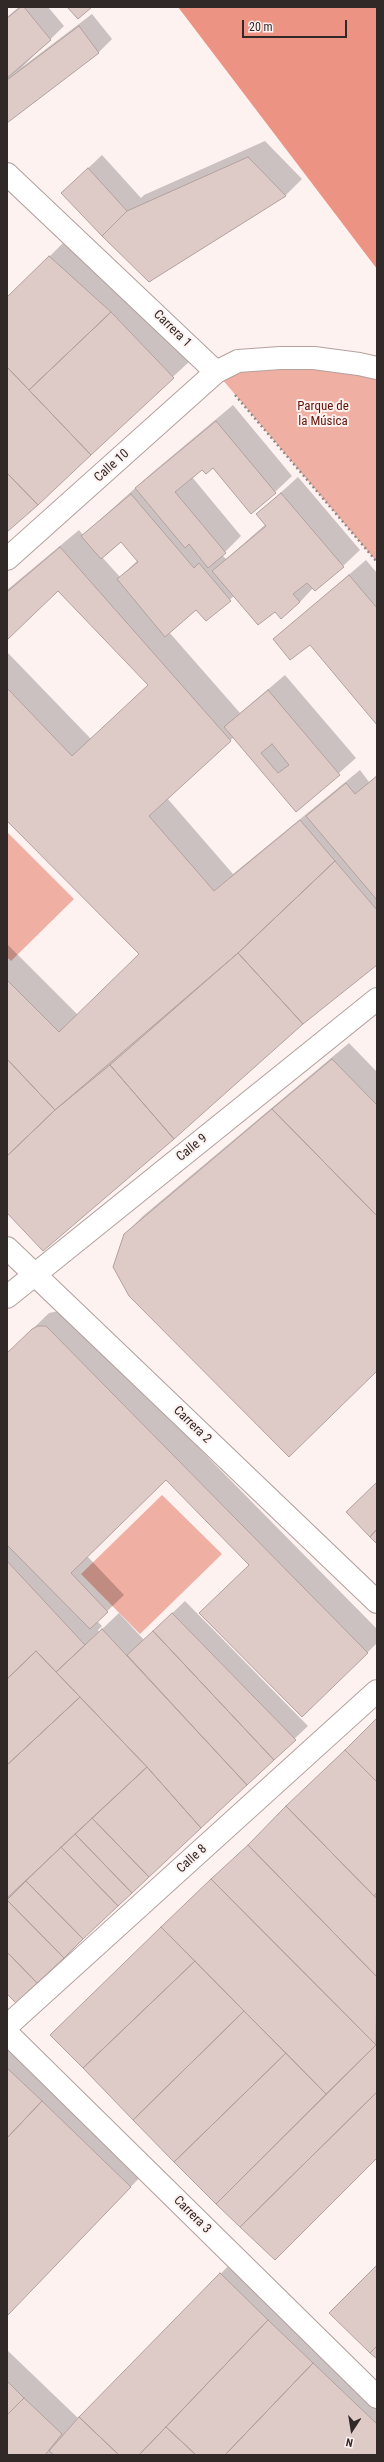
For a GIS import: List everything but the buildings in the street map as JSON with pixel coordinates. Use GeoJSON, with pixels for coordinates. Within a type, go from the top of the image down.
{"type":"FeatureCollection","features":[{"type":"Feature","properties":{"kind":"street","name":"Carrera 1"},"geometry":{"type":"LineString","coordinates":[[7,174],[216,372]]}},
{"type":"Feature","properties":{"kind":"street"},"geometry":{"type":"LineString","coordinates":[[216,372],[238,361],[280,358],[314,358],[377,368]]}},
{"type":"Feature","properties":{"kind":"street","name":"Calle 10"},"geometry":{"type":"LineString","coordinates":[[7,559],[216,372]]}},
{"type":"Feature","properties":{"kind":"street","name":"Calle 9"},"geometry":{"type":"LineString","coordinates":[[7,1297],[377,999]]}},
{"type":"Feature","properties":{"kind":"street","name":"Carrera 2"},"geometry":{"type":"LineString","coordinates":[[7,1248],[377,1602]]}},
{"type":"Feature","properties":{"kind":"street","name":"Calle 8"},"geometry":{"type":"LineString","coordinates":[[7,2026],[377,1691]]}},
{"type":"Feature","properties":{"kind":"street","name":"Carrera 3"},"geometry":{"type":"LineString","coordinates":[[7,2033],[377,2397]]}},
{"type":"Feature","properties":{"kind":"path"},"geometry":{"type":"LineString","coordinates":[[216,372],[377,562]]}},
{"type":"Feature","properties":{"kind":"green space","name":"Parque de la Música"},"geometry":{"type":"Polygon","coordinates":[[[226,366],[377,368],[377,562],[216,372],[226,366]]]}},
{"type":"Feature","properties":{"kind":"green space"},"geometry":{"type":"Polygon","coordinates":[[[7,832],[74,899],[11,961],[7,957],[7,832]]]}},
{"type":"Feature","properties":{"kind":"green space"},"geometry":{"type":"Polygon","coordinates":[[[162,1495],[222,1554],[140,1634],[81,1574],[162,1495]]]}},
{"type":"Feature","properties":{"kind":"shaded area"},"geometry":{"type":"Polygon","coordinates":[[[178,7],[377,7],[377,269],[178,7]]]}}]}
